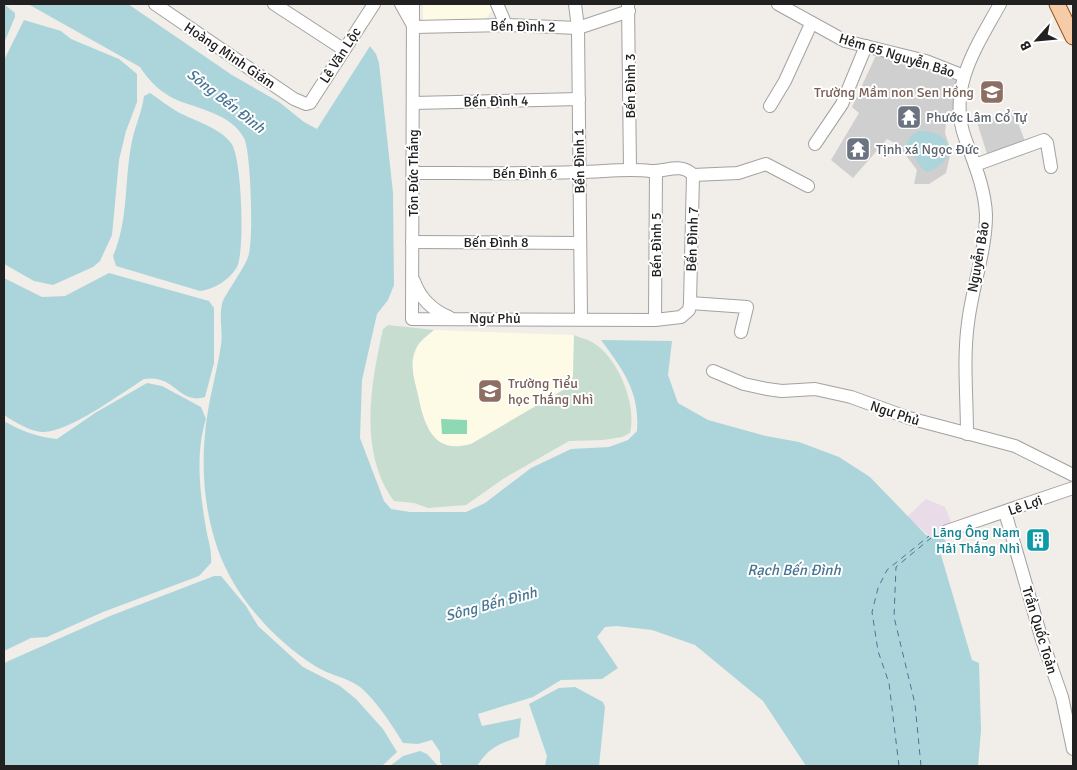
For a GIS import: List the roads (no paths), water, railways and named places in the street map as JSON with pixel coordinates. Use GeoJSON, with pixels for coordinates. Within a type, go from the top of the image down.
{"type":"FeatureCollection","features":[{"type":"Feature","properties":{"kind":"main road"},"geometry":{"type":"LineString","coordinates":[[1057,4],[1073,37]]}},
{"type":"Feature","properties":{"kind":"street","name":"Hoàng Minh Giám"},"geometry":{"type":"LineString","coordinates":[[155,4],[294,99],[306,104]]}},
{"type":"Feature","properties":{"kind":"street"},"geometry":{"type":"LineString","coordinates":[[274,4],[344,48]]}},
{"type":"Feature","properties":{"kind":"street","name":"Lê Văn Lộc"},"geometry":{"type":"LineString","coordinates":[[306,104],[310,102],[374,4]]}},
{"type":"Feature","properties":{"kind":"street"},"geometry":{"type":"LineString","coordinates":[[401,4],[414,27]]}},
{"type":"Feature","properties":{"kind":"street","name":"Tôn Đức Thắng"},"geometry":{"type":"LineString","coordinates":[[412,319],[414,173],[413,4]]}},
{"type":"Feature","properties":{"kind":"street"},"geometry":{"type":"LineString","coordinates":[[498,4],[506,25]]}},
{"type":"Feature","properties":{"kind":"street","name":"Bến Đình 1"},"geometry":{"type":"LineString","coordinates":[[575,4],[578,28],[581,318]]}},
{"type":"Feature","properties":{"kind":"street","name":"Hẻm 65 Nguyễn Bảo"},"geometry":{"type":"LineString","coordinates":[[778,4],[811,24],[845,41],[926,61],[964,76]]}},
{"type":"Feature","properties":{"kind":"street","name":"Nguyễn Bảo"},"geometry":{"type":"LineString","coordinates":[[967,434],[967,326],[983,245],[986,215],[980,181],[960,115],[960,87],[974,50],[1000,4]]}},
{"type":"Feature","properties":{"kind":"street","name":"Bến Đình 2"},"geometry":{"type":"LineString","coordinates":[[414,27],[506,25],[578,28],[629,8]]}},
{"type":"Feature","properties":{"kind":"street","name":"Bến Đình 3"},"geometry":{"type":"LineString","coordinates":[[629,8],[630,169]]}},
{"type":"Feature","properties":{"kind":"street"},"geometry":{"type":"LineString","coordinates":[[770,106],[792,68],[811,24]]}},
{"type":"Feature","properties":{"kind":"street"},"geometry":{"type":"LineString","coordinates":[[815,144],[842,104],[866,46]]}},
{"type":"Feature","properties":{"kind":"street","name":"Bến Đình 4"},"geometry":{"type":"LineString","coordinates":[[413,103],[579,99]]}},
{"type":"Feature","properties":{"kind":"street"},"geometry":{"type":"LineString","coordinates":[[975,165],[1044,140],[1047,143],[1051,167]]}},
{"type":"Feature","properties":{"kind":"street"},"geometry":{"type":"LineString","coordinates":[[693,175],[738,173],[766,164],[808,186]]}},
{"type":"Feature","properties":{"kind":"street","name":"Bến Đình 6"},"geometry":{"type":"LineString","coordinates":[[414,173],[580,172],[630,169],[656,171],[686,168],[693,175]]}},
{"type":"Feature","properties":{"kind":"street","name":"Bến Đình 5"},"geometry":{"type":"LineString","coordinates":[[656,171],[656,320]]}},
{"type":"Feature","properties":{"kind":"street","name":"Bến Đình 7"},"geometry":{"type":"LineString","coordinates":[[690,303],[693,175]]}},
{"type":"Feature","properties":{"kind":"street","name":"Bến Đình 8"},"geometry":{"type":"LineString","coordinates":[[412,242],[580,243]]}},
{"type":"Feature","properties":{"kind":"street"},"geometry":{"type":"LineString","coordinates":[[412,276],[425,301],[432,308],[451,318]]}},
{"type":"Feature","properties":{"kind":"street"},"geometry":{"type":"LineString","coordinates":[[690,303],[747,307],[741,332]]}},
{"type":"Feature","properties":{"kind":"street","name":"Ngư Phủ"},"geometry":{"type":"LineString","coordinates":[[412,319],[581,318],[656,320],[681,316],[689,310],[690,303]]}},
{"type":"Feature","properties":{"kind":"street","name":"Ngư Phủ"},"geometry":{"type":"LineString","coordinates":[[712,371],[744,384],[767,389],[782,391],[815,390],[851,397],[909,418],[1016,446],[1073,475]]}},
{"type":"Feature","properties":{"kind":"street","name":"Lê Lợi"},"geometry":{"type":"LineString","coordinates":[[947,531],[1073,488]]}},
{"type":"Feature","properties":{"kind":"street","name":"Trần Quốc Toản"},"geometry":{"type":"LineString","coordinates":[[1005,512],[1071,726],[1073,749]]}},
{"type":"Feature","properties":{"kind":"water"},"geometry":{"type":"Polygon","coordinates":[[[4,4],[15,13],[15,17],[4,43],[4,4]]]}},
{"type":"Feature","properties":{"kind":"water","name":"Rạch Bến Đình"},"geometry":{"type":"Polygon","coordinates":[[[28,4],[128,4],[232,75],[279,102],[304,122],[317,129],[370,46],[376,54],[379,63],[393,193],[394,285],[388,300],[377,314],[362,380],[360,438],[384,501],[391,509],[410,512],[466,512],[485,503],[531,468],[571,449],[609,447],[628,440],[637,431],[636,405],[633,393],[623,372],[601,340],[672,341],[668,375],[678,403],[708,420],[766,436],[799,442],[839,457],[870,477],[926,535],[932,538],[941,534],[946,542],[948,552],[941,555],[972,660],[979,663],[981,730],[978,766],[806,766],[763,701],[695,645],[652,630],[617,626],[605,627],[597,637],[618,668],[602,679],[561,680],[533,697],[478,714],[482,726],[521,718],[519,737],[490,750],[477,766],[443,766],[440,762],[440,752],[432,740],[418,744],[403,743],[389,721],[366,692],[349,681],[315,666],[299,655],[257,616],[234,584],[225,567],[212,530],[205,491],[205,430],[221,345],[222,304],[246,262],[250,248],[250,177],[244,138],[231,123],[223,118],[171,97],[156,86],[140,67],[28,4]]]}},
{"type":"Feature","properties":{"kind":"water"},"geometry":{"type":"Polygon","coordinates":[[[24,20],[61,31],[71,39],[119,59],[137,74],[137,102],[126,131],[119,160],[112,235],[100,261],[93,267],[53,285],[34,281],[4,264],[4,60],[24,20]]]}},
{"type":"Feature","properties":{"kind":"water"},"geometry":{"type":"Polygon","coordinates":[[[150,93],[178,112],[220,133],[231,143],[235,151],[240,184],[242,225],[239,258],[237,267],[226,280],[206,290],[200,291],[116,266],[113,256],[122,228],[132,141],[144,96],[150,93]]]}},
{"type":"Feature","properties":{"kind":"water"},"geometry":{"type":"Polygon","coordinates":[[[918,131],[939,135],[948,146],[945,160],[928,172],[923,170],[906,145],[910,137],[918,131]]]}},
{"type":"Feature","properties":{"kind":"water"},"geometry":{"type":"Polygon","coordinates":[[[109,273],[209,301],[214,308],[214,363],[205,397],[193,398],[181,393],[166,382],[144,379],[94,412],[65,427],[52,431],[32,430],[4,415],[4,278],[42,297],[65,296],[109,273]]]}},
{"type":"Feature","properties":{"kind":"water"},"geometry":{"type":"Polygon","coordinates":[[[147,383],[162,386],[201,407],[206,419],[201,446],[200,474],[211,563],[199,576],[103,612],[47,637],[31,638],[4,651],[4,421],[29,433],[57,439],[95,413],[147,383]]]}},
{"type":"Feature","properties":{"kind":"water"},"geometry":{"type":"Polygon","coordinates":[[[214,576],[221,576],[246,606],[258,626],[303,667],[340,686],[356,699],[383,729],[397,752],[382,766],[4,766],[4,663],[110,616],[214,576]]]}},
{"type":"Feature","properties":{"kind":"water"},"geometry":{"type":"Polygon","coordinates":[[[575,687],[603,702],[605,707],[599,766],[545,766],[547,756],[529,704],[559,688],[575,687]]]}},
{"type":"Feature","properties":{"kind":"water"},"geometry":{"type":"Polygon","coordinates":[[[420,751],[427,754],[438,766],[390,766],[403,756],[420,751]]]}},
{"type":"Feature","properties":{"kind":"place","name":"Trường Mầm non Sen Hồng"},"geometry":{"type":"Point","coordinates":[992,92]}},
{"type":"Feature","properties":{"kind":"place","name":"Phước Lâm Cổ Tự"},"geometry":{"type":"Point","coordinates":[909,117]}},
{"type":"Feature","properties":{"kind":"place","name":"Tịnh xá Ngọc Đức"},"geometry":{"type":"Point","coordinates":[858,149]}},
{"type":"Feature","properties":{"kind":"place","name":"Trường Tiểu học Thắng Nhì"},"geometry":{"type":"Point","coordinates":[490,391]}},
{"type":"Feature","properties":{"kind":"place","name":"Lăng Ông Nam Hải Thắng Nhì"},"geometry":{"type":"Point","coordinates":[1038,540]}},
{"type":"Feature","properties":{"kind":"water label","name":"Sông Bến Đình"},"geometry":{"type":"Point","coordinates":[226,101]}},
{"type":"Feature","properties":{"kind":"water label","name":"Sông Bến Đình"},"geometry":{"type":"Point","coordinates":[491,604]}}]}
